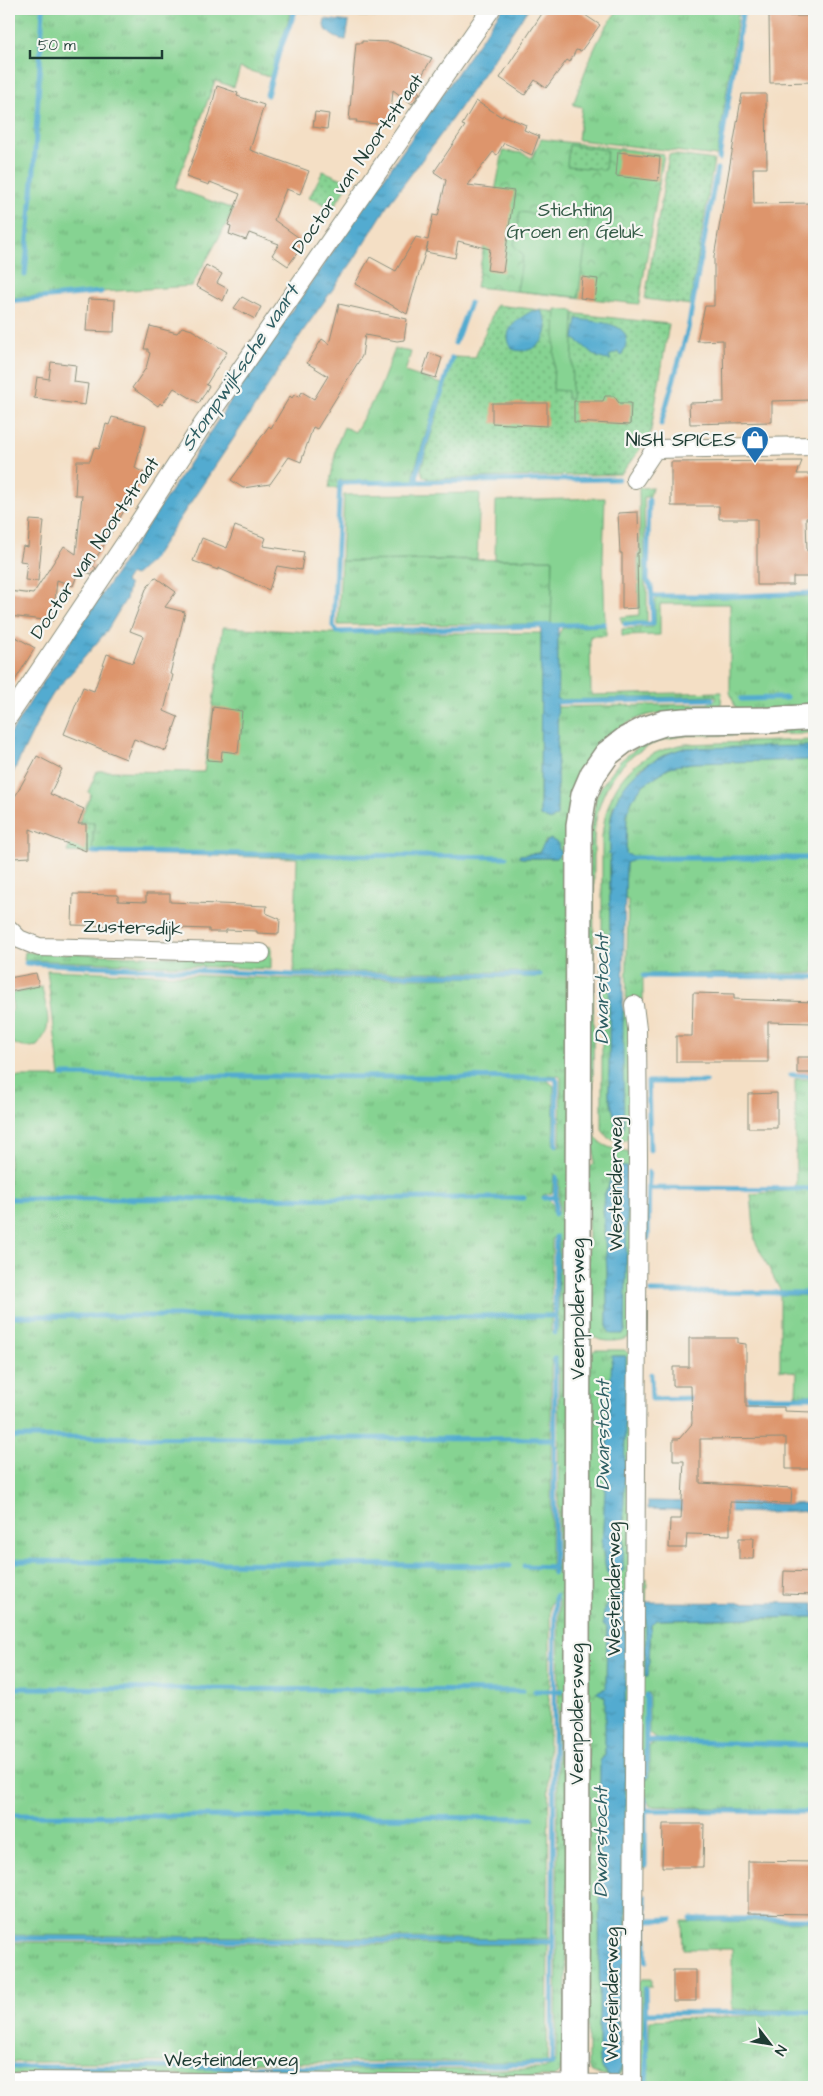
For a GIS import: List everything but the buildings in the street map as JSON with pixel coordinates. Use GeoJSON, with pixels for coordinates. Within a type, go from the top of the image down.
{"type":"FeatureCollection","features":[{"type":"Feature","properties":{"kind":"street","name":"Doctor van Noortstraat"},"geometry":{"type":"LineString","coordinates":[[9,716],[130,536],[202,424],[491,9]]}},
{"type":"Feature","properties":{"kind":"street"},"geometry":{"type":"LineString","coordinates":[[634,479],[654,449],[814,446]]}},
{"type":"Feature","properties":{"kind":"street","name":"Veenpoldersweg"},"geometry":{"type":"LineString","coordinates":[[576,2085],[579,826],[584,795],[593,774],[607,754],[625,740],[664,723],[814,717]]}},
{"type":"Feature","properties":{"kind":"street","name":"Zustersdijk"},"geometry":{"type":"LineString","coordinates":[[9,929],[20,939],[39,947],[261,953]]}},
{"type":"Feature","properties":{"kind":"street","name":"Westeinderweg"},"geometry":{"type":"LineString","coordinates":[[9,2080],[622,2085],[638,1159],[637,1028],[634,1005]]}},
{"type":"Feature","properties":{"kind":"green space"},"geometry":{"type":"Polygon","coordinates":[[[9,9],[292,9],[270,77],[240,68],[234,87],[215,81],[175,188],[233,209],[192,286],[9,298],[9,9]]]}},
{"type":"Feature","properties":{"kind":"green space"},"geometry":{"type":"Polygon","coordinates":[[[294,9],[378,9],[376,17],[302,12],[294,9]]]}},
{"type":"Feature","properties":{"kind":"green space"},"geometry":{"type":"Polygon","coordinates":[[[619,9],[739,9],[717,156],[578,140],[582,107],[573,105],[598,42],[619,9]]]}},
{"type":"Feature","properties":{"kind":"green space","name":"Stichting Groen en Geluk"},"geometry":{"type":"Polygon","coordinates":[[[541,139],[664,154],[639,304],[476,287],[503,151],[522,153],[532,158],[541,139]]]}},
{"type":"Feature","properties":{"kind":"green space"},"geometry":{"type":"Polygon","coordinates":[[[569,145],[607,150],[605,170],[567,166],[569,145]]]}},
{"type":"Feature","properties":{"kind":"green space"},"geometry":{"type":"Polygon","coordinates":[[[669,154],[714,160],[690,305],[645,299],[669,154]]]}},
{"type":"Feature","properties":{"kind":"green space"},"geometry":{"type":"Polygon","coordinates":[[[323,171],[350,182],[333,208],[309,198],[323,171]]]}},
{"type":"Feature","properties":{"kind":"green space"},"geometry":{"type":"Polygon","coordinates":[[[520,212],[589,221],[578,297],[517,291],[523,255],[514,246],[520,212]]]}},
{"type":"Feature","properties":{"kind":"green space"},"geometry":{"type":"Polygon","coordinates":[[[496,305],[669,324],[650,436],[621,474],[429,479],[423,476],[421,469],[454,357],[475,358],[496,305]]]}},
{"type":"Feature","properties":{"kind":"green space"},"geometry":{"type":"Polygon","coordinates":[[[556,309],[574,311],[571,399],[567,399],[567,391],[553,390],[556,309]]]}},
{"type":"Feature","properties":{"kind":"green space"},"geometry":{"type":"Polygon","coordinates":[[[395,349],[411,352],[405,372],[442,384],[414,471],[414,481],[340,480],[339,488],[329,488],[337,444],[344,427],[355,432],[379,390],[395,349]]]}},
{"type":"Feature","properties":{"kind":"green space"},"geometry":{"type":"Polygon","coordinates":[[[652,487],[650,497],[644,497],[647,622],[622,623],[621,617],[639,615],[639,488],[652,487]]]}},
{"type":"Feature","properties":{"kind":"green space"},"geometry":{"type":"Polygon","coordinates":[[[480,493],[477,559],[341,561],[344,495],[480,493]]]}},
{"type":"Feature","properties":{"kind":"green space"},"geometry":{"type":"Polygon","coordinates":[[[605,498],[603,557],[605,623],[551,624],[553,559],[495,559],[496,501],[605,498]]]}},
{"type":"Feature","properties":{"kind":"green space"},"geometry":{"type":"Polygon","coordinates":[[[553,559],[551,624],[338,625],[341,561],[553,559]]]}},
{"type":"Feature","properties":{"kind":"green space"},"geometry":{"type":"Polygon","coordinates":[[[814,596],[814,604],[808,605],[809,684],[814,685],[814,702],[797,708],[740,711],[735,707],[730,692],[730,604],[660,604],[660,635],[622,636],[622,629],[653,627],[655,623],[655,601],[657,598],[814,596]]]}},
{"type":"Feature","properties":{"kind":"green space"},"geometry":{"type":"Polygon","coordinates":[[[606,626],[606,636],[590,636],[591,695],[722,692],[721,704],[714,711],[655,714],[627,723],[594,752],[581,770],[565,2066],[554,2077],[9,2075],[9,1942],[548,1945],[547,2062],[10,2062],[10,2068],[544,2069],[553,2065],[556,2060],[559,1601],[555,1597],[550,1605],[550,1686],[547,1690],[549,1698],[548,1939],[9,1935],[9,1077],[60,1077],[47,970],[292,979],[540,977],[539,972],[294,972],[297,858],[92,853],[94,823],[79,822],[91,794],[88,792],[97,771],[204,772],[223,627],[328,633],[541,633],[540,816],[557,816],[557,707],[707,704],[716,700],[716,696],[557,700],[558,636],[562,628],[606,626]],[[546,840],[539,853],[520,855],[521,858],[556,858],[559,851],[546,840]],[[548,1075],[548,1081],[554,1086],[553,1143],[556,1147],[560,1145],[561,1078],[548,1075]],[[554,1173],[552,1193],[543,1195],[543,1199],[548,1199],[552,1204],[552,1211],[556,1215],[559,1210],[559,1180],[554,1173]],[[556,1236],[552,1239],[551,1331],[558,1332],[559,1239],[556,1236]],[[555,1359],[552,1360],[551,1572],[554,1573],[556,1572],[558,1560],[559,1369],[555,1359]]]}},
{"type":"Feature","properties":{"kind":"green space"},"geometry":{"type":"Polygon","coordinates":[[[814,726],[814,732],[800,734],[680,736],[650,745],[636,753],[614,776],[600,805],[594,838],[593,1131],[599,1142],[604,1145],[610,1148],[634,1152],[633,1335],[622,1340],[609,1341],[597,1339],[588,1332],[588,1168],[594,1164],[594,1148],[588,1146],[589,839],[596,797],[602,785],[620,761],[642,744],[666,734],[814,726]],[[613,1167],[608,1188],[604,1194],[603,1207],[607,1271],[607,1328],[623,1334],[625,1331],[627,1167],[613,1167]]]}},
{"type":"Feature","properties":{"kind":"green space"},"geometry":{"type":"Polygon","coordinates":[[[814,740],[814,746],[810,747],[684,748],[668,753],[640,768],[613,806],[610,822],[609,1095],[615,1119],[622,1012],[626,1011],[628,900],[625,899],[626,862],[637,858],[626,854],[627,811],[633,798],[643,785],[670,767],[691,763],[814,759],[814,973],[643,974],[643,1000],[628,1000],[633,1023],[630,1139],[621,1141],[608,1138],[602,1130],[602,836],[610,801],[617,787],[626,774],[637,764],[667,748],[685,744],[814,740]]]}},
{"type":"Feature","properties":{"kind":"green space"},"geometry":{"type":"Polygon","coordinates":[[[79,822],[94,823],[92,853],[67,852],[79,822]]]}},
{"type":"Feature","properties":{"kind":"green space"},"geometry":{"type":"Polygon","coordinates":[[[264,947],[271,947],[271,969],[24,960],[25,952],[263,960],[264,947]]]}},
{"type":"Feature","properties":{"kind":"green space"},"geometry":{"type":"Polygon","coordinates":[[[42,987],[48,1018],[46,1031],[37,1046],[18,1046],[9,1039],[9,1015],[13,1009],[11,994],[42,987]]]}},
{"type":"Feature","properties":{"kind":"green space"},"geometry":{"type":"Polygon","coordinates":[[[795,1079],[814,1079],[814,1292],[781,1292],[755,1241],[751,1194],[796,1190],[795,1079]]]}},
{"type":"Feature","properties":{"kind":"green space"},"geometry":{"type":"Polygon","coordinates":[[[780,1295],[814,1295],[814,1395],[796,1395],[797,1372],[780,1370],[780,1295]]]}},
{"type":"Feature","properties":{"kind":"green space"},"geometry":{"type":"Polygon","coordinates":[[[595,1350],[625,1350],[633,1358],[626,2069],[617,2077],[626,2060],[625,1593],[612,1594],[604,1610],[603,1624],[607,1627],[606,1688],[597,1692],[606,1697],[605,1755],[600,1761],[599,2058],[602,2068],[608,2077],[592,2073],[588,2067],[588,1356],[595,1350]],[[613,1356],[602,1547],[607,1574],[625,1356],[613,1356]]]}},
{"type":"Feature","properties":{"kind":"green space"},"geometry":{"type":"Polygon","coordinates":[[[647,1578],[646,1602],[643,1614],[646,1619],[645,1677],[648,1676],[651,1625],[656,1620],[814,1617],[814,1744],[657,1740],[649,1734],[649,1693],[645,1693],[644,1779],[649,1778],[649,1746],[654,1743],[814,1745],[814,1811],[650,1806],[647,1796],[644,1795],[642,1863],[645,1868],[637,1868],[642,1583],[647,1578]]]}},
{"type":"Feature","properties":{"kind":"green space"},"geometry":{"type":"Polygon","coordinates":[[[682,1921],[814,1922],[814,2087],[647,2087],[650,2020],[790,2014],[790,2010],[732,2009],[732,1949],[683,1949],[682,1921]]]}},
{"type":"Feature","properties":{"kind":"green space"},"geometry":{"type":"Polygon","coordinates":[[[642,1979],[651,1979],[651,1987],[645,1987],[642,1990],[646,2070],[643,2087],[637,2087],[637,1984],[642,1979]]]}},
{"type":"Feature","properties":{"kind":"water"},"geometry":{"type":"Polygon","coordinates":[[[502,9],[528,9],[445,129],[388,205],[353,261],[303,331],[152,560],[134,576],[130,574],[125,582],[129,585],[126,599],[106,632],[53,694],[9,781],[9,736],[32,699],[282,324],[502,9]]]}},
{"type":"Feature","properties":{"kind":"water"},"geometry":{"type":"Polygon","coordinates":[[[325,19],[349,22],[346,40],[336,38],[328,32],[324,26],[325,19]]]}},
{"type":"Feature","properties":{"kind":"water"},"geometry":{"type":"Polygon","coordinates":[[[532,311],[541,311],[546,319],[546,335],[542,341],[529,350],[512,349],[508,336],[509,331],[516,322],[532,311]]]}},
{"type":"Feature","properties":{"kind":"water"},"geometry":{"type":"Polygon","coordinates":[[[577,319],[615,326],[622,330],[626,336],[626,345],[621,356],[618,352],[609,356],[611,360],[599,358],[574,339],[577,319]]]}},
{"type":"Feature","properties":{"kind":"water"},"geometry":{"type":"Polygon","coordinates":[[[541,625],[558,625],[557,816],[551,820],[540,816],[541,625]]]}},
{"type":"Feature","properties":{"kind":"water"},"geometry":{"type":"Polygon","coordinates":[[[814,746],[814,759],[811,760],[691,763],[670,767],[643,785],[633,798],[627,812],[626,854],[638,858],[626,863],[623,996],[624,1129],[615,1132],[615,1119],[609,1095],[610,854],[608,853],[610,851],[611,820],[614,806],[620,793],[636,773],[647,765],[658,758],[684,748],[814,746]]]}},
{"type":"Feature","properties":{"kind":"water"},"geometry":{"type":"Polygon","coordinates":[[[550,839],[558,843],[559,851],[562,852],[556,858],[519,857],[519,855],[539,853],[543,845],[550,839]]]}},
{"type":"Feature","properties":{"kind":"water"},"geometry":{"type":"Polygon","coordinates":[[[613,1167],[628,1167],[625,1331],[623,1334],[611,1334],[607,1328],[607,1271],[603,1207],[604,1194],[608,1188],[613,1167]]]}},
{"type":"Feature","properties":{"kind":"water"},"geometry":{"type":"Polygon","coordinates":[[[612,1356],[626,1356],[623,1571],[617,1574],[607,1574],[602,1547],[612,1356]]]}},
{"type":"Feature","properties":{"kind":"water"},"geometry":{"type":"Polygon","coordinates":[[[648,1501],[814,1503],[814,1511],[768,1513],[648,1509],[648,1501]]]}},
{"type":"Feature","properties":{"kind":"water","name":"Dwarstocht"},"geometry":{"type":"Polygon","coordinates":[[[625,1593],[626,2060],[617,2075],[617,2087],[608,2087],[608,2075],[602,2068],[599,2058],[600,1761],[605,1755],[605,1697],[596,1692],[606,1688],[607,1627],[603,1624],[604,1610],[612,1594],[625,1593]]]}},
{"type":"Feature","properties":{"kind":"water"},"geometry":{"type":"Polygon","coordinates":[[[646,1602],[814,1603],[814,1617],[656,1620],[651,1625],[648,1677],[645,1677],[646,1619],[643,1614],[646,1602]]]}},
{"type":"Feature","properties":{"kind":"waterway"},"geometry":{"type":"LineString","coordinates":[[25,275],[34,169],[43,9]]}},
{"type":"Feature","properties":{"kind":"waterway"},"geometry":{"type":"LineString","coordinates":[[267,95],[279,52],[296,9]]}},
{"type":"Feature","properties":{"kind":"waterway"},"geometry":{"type":"LineString","coordinates":[[719,159],[743,9]]}},
{"type":"Feature","properties":{"kind":"waterway"},"geometry":{"type":"LineString","coordinates":[[661,424],[688,329],[717,169]]}},
{"type":"Feature","properties":{"kind":"waterway"},"geometry":{"type":"LineString","coordinates":[[9,301],[101,292]]}},
{"type":"Feature","properties":{"kind":"waterway"},"geometry":{"type":"LineString","coordinates":[[455,343],[470,303]]}},
{"type":"Feature","properties":{"kind":"waterway"},"geometry":{"type":"LineString","coordinates":[[416,482],[417,471],[452,358]]}},
{"type":"Feature","properties":{"kind":"waterway"},"geometry":{"type":"LineString","coordinates":[[604,624],[337,632],[333,626],[340,483],[618,479]]}},
{"type":"Feature","properties":{"kind":"waterway"},"geometry":{"type":"LineString","coordinates":[[649,500],[647,580],[651,586],[652,596]]}},
{"type":"Feature","properties":{"kind":"waterway"},"geometry":{"type":"LineString","coordinates":[[625,624],[653,624],[652,596],[737,596],[814,593]]}},
{"type":"Feature","properties":{"kind":"waterway"},"geometry":{"type":"LineString","coordinates":[[741,699],[786,698]]}},
{"type":"Feature","properties":{"kind":"waterway"},"geometry":{"type":"LineString","coordinates":[[557,702],[712,699]]}},
{"type":"Feature","properties":{"kind":"waterway"},"geometry":{"type":"LineString","coordinates":[[93,852],[506,857]]}},
{"type":"Feature","properties":{"kind":"waterway"},"geometry":{"type":"LineString","coordinates":[[632,858],[814,858]]}},
{"type":"Feature","properties":{"kind":"waterway"},"geometry":{"type":"LineString","coordinates":[[26,963],[293,975],[540,975]]}},
{"type":"Feature","properties":{"kind":"waterway"},"geometry":{"type":"LineString","coordinates":[[644,976],[814,977]]}},
{"type":"Feature","properties":{"kind":"waterway"},"geometry":{"type":"LineString","coordinates":[[63,1075],[555,1078],[557,1081],[556,1145]]}},
{"type":"Feature","properties":{"kind":"waterway"},"geometry":{"type":"LineString","coordinates":[[791,1075],[814,1075]]}},
{"type":"Feature","properties":{"kind":"waterway"},"geometry":{"type":"LineString","coordinates":[[650,1150],[648,1082],[706,1082]]}},
{"type":"Feature","properties":{"kind":"waterway"},"geometry":{"type":"LineString","coordinates":[[648,1238],[649,1172]]}},
{"type":"Feature","properties":{"kind":"waterway"},"geometry":{"type":"LineString","coordinates":[[555,1214],[556,1177]]}},
{"type":"Feature","properties":{"kind":"waterway"},"geometry":{"type":"LineString","coordinates":[[650,1188],[814,1189]]}},
{"type":"Feature","properties":{"kind":"waterway"},"geometry":{"type":"LineString","coordinates":[[544,1198],[556,1197]]}},
{"type":"Feature","properties":{"kind":"waterway"},"geometry":{"type":"LineString","coordinates":[[9,1199],[524,1198]]}},
{"type":"Feature","properties":{"kind":"waterway"},"geometry":{"type":"LineString","coordinates":[[555,1333],[556,1237]]}},
{"type":"Feature","properties":{"kind":"waterway"},"geometry":{"type":"LineString","coordinates":[[651,1292],[814,1293]]}},
{"type":"Feature","properties":{"kind":"waterway"},"geometry":{"type":"LineString","coordinates":[[9,1316],[555,1316]]}},
{"type":"Feature","properties":{"kind":"waterway"},"geometry":{"type":"LineString","coordinates":[[554,1573],[555,1359]]}},
{"type":"Feature","properties":{"kind":"waterway"},"geometry":{"type":"LineString","coordinates":[[651,1374],[652,1399],[697,1398]]}},
{"type":"Feature","properties":{"kind":"waterway"},"geometry":{"type":"LineString","coordinates":[[740,1397],[814,1397]]}},
{"type":"Feature","properties":{"kind":"waterway"},"geometry":{"type":"LineString","coordinates":[[9,1437],[555,1439]]}},
{"type":"Feature","properties":{"kind":"waterway"},"geometry":{"type":"LineString","coordinates":[[9,1561],[510,1566]]}},
{"type":"Feature","properties":{"kind":"waterway"},"geometry":{"type":"LineString","coordinates":[[524,1566],[554,1567]]}},
{"type":"Feature","properties":{"kind":"waterway"},"geometry":{"type":"LineString","coordinates":[[11,2067],[339,2067],[552,2064],[555,1596]]}},
{"type":"Feature","properties":{"kind":"waterway"},"geometry":{"type":"LineString","coordinates":[[9,1688],[523,1691]]}},
{"type":"Feature","properties":{"kind":"waterway"},"geometry":{"type":"LineString","coordinates":[[535,1691],[562,1691]]}},
{"type":"Feature","properties":{"kind":"waterway"},"geometry":{"type":"LineString","coordinates":[[646,1695],[646,1776]]}},
{"type":"Feature","properties":{"kind":"waterway"},"geometry":{"type":"LineString","coordinates":[[646,1741],[814,1745]]}},
{"type":"Feature","properties":{"kind":"waterway"},"geometry":{"type":"LineString","coordinates":[[645,1799],[645,1865]]}},
{"type":"Feature","properties":{"kind":"waterway"},"geometry":{"type":"LineString","coordinates":[[645,1810],[814,1812]]}},
{"type":"Feature","properties":{"kind":"waterway"},"geometry":{"type":"LineString","coordinates":[[9,1815],[532,1818]]}},
{"type":"Feature","properties":{"kind":"waterway"},"geometry":{"type":"LineString","coordinates":[[645,1897],[646,1920]]}},
{"type":"Feature","properties":{"kind":"waterway"},"geometry":{"type":"LineString","coordinates":[[646,1961],[646,1920],[672,1919]]}},
{"type":"Feature","properties":{"kind":"waterway"},"geometry":{"type":"LineString","coordinates":[[691,1919],[814,1919]]}},
{"type":"Feature","properties":{"kind":"waterway"},"geometry":{"type":"LineString","coordinates":[[9,1938],[553,1942]]}},
{"type":"Feature","properties":{"kind":"waterway"},"geometry":{"type":"LineString","coordinates":[[645,1989],[647,2069],[645,2087]]}},
{"type":"Feature","properties":{"kind":"waterway"},"geometry":{"type":"LineString","coordinates":[[645,2013],[814,2012]]}},
{"type":"Feature","properties":{"kind":"place","name":"NISH SPICES"},"geometry":{"type":"Point","coordinates":[755,464]}},
{"type":"Feature","properties":{"kind":"water label","name":"Stompwijksche vaart"},"geometry":{"type":"Point","coordinates":[240,368]}}]}
